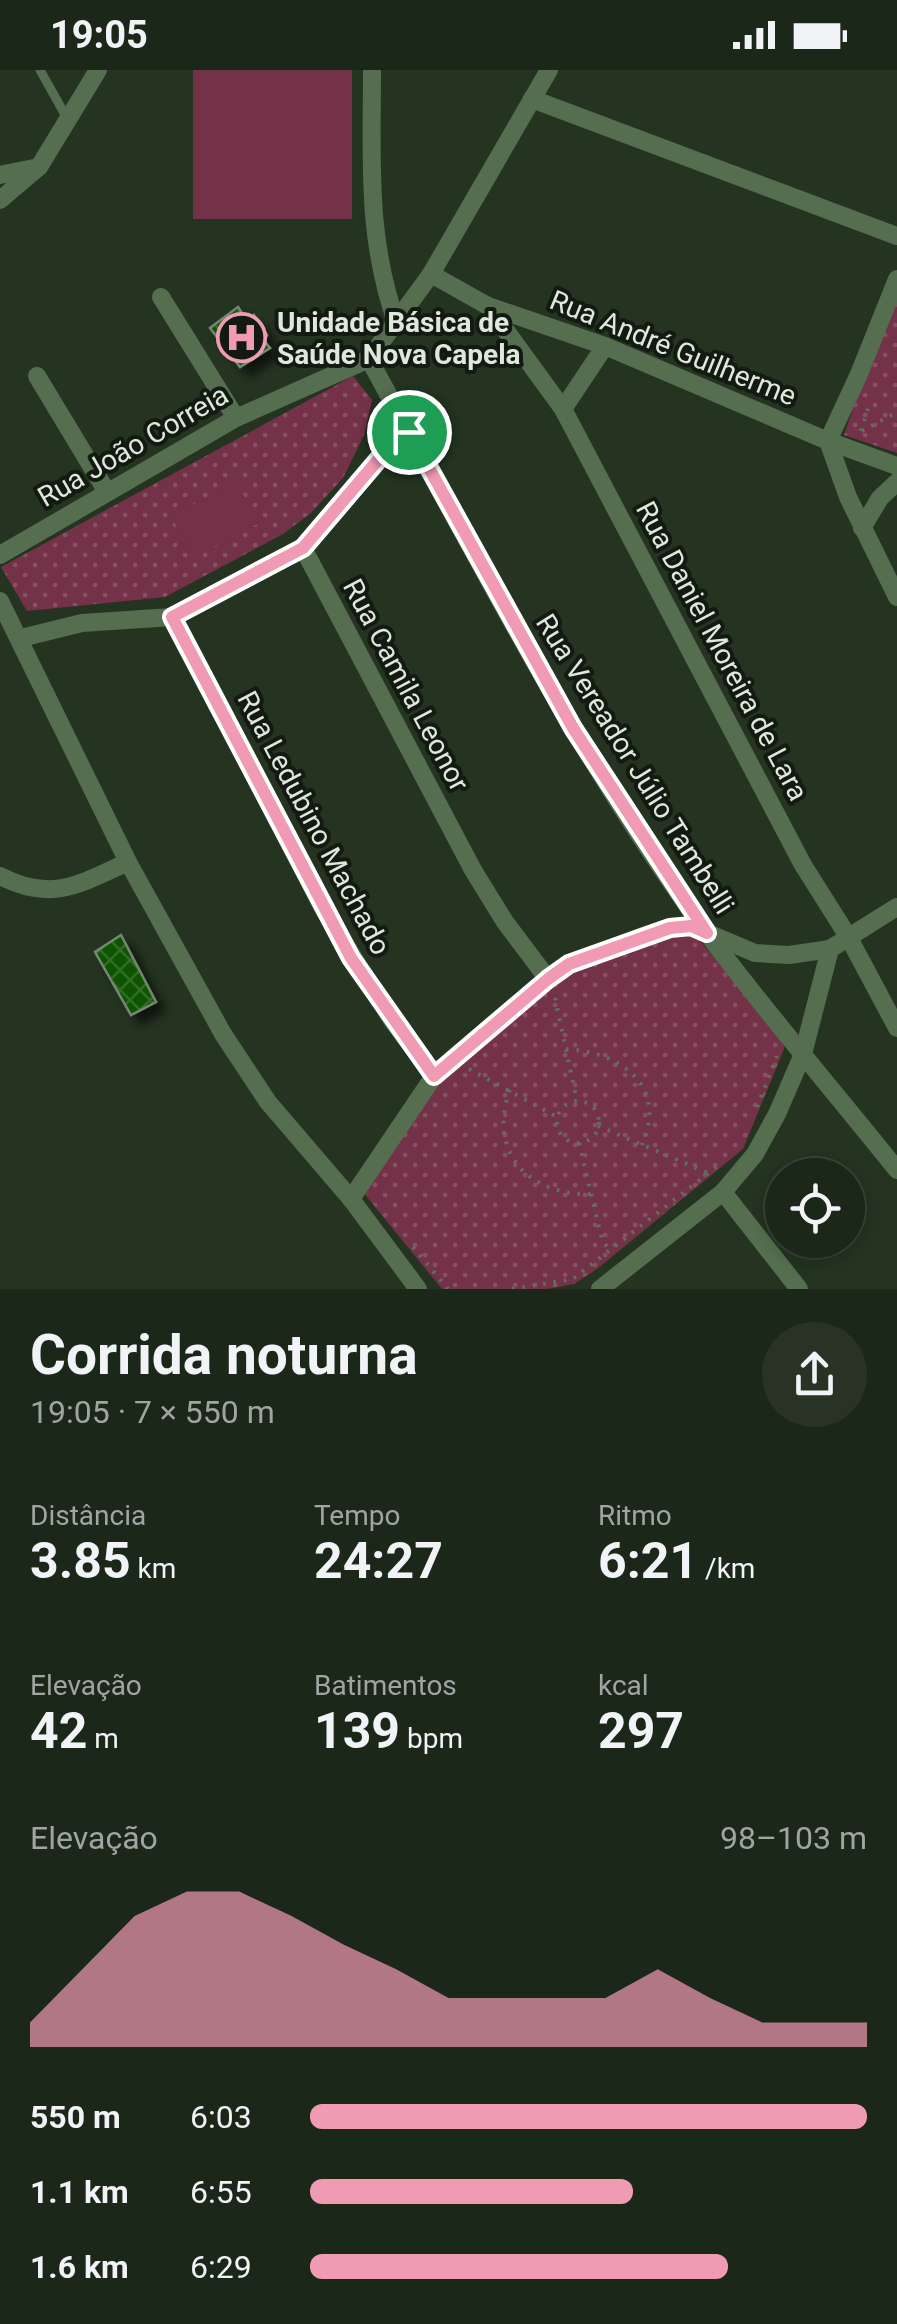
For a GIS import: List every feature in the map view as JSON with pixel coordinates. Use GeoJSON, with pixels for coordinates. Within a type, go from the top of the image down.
{"type":"FeatureCollection","features":[{"type":"Feature","properties":{"kind":"street"},"geometry":{"type":"LineString","coordinates":[[0,200],[39,167],[98,70]]}},
{"type":"Feature","properties":{"kind":"street"},"geometry":{"type":"LineString","coordinates":[[372,70],[372,215],[381,279],[397,325]]}},
{"type":"Feature","properties":{"kind":"street","name":"Rua João Correia"},"geometry":{"type":"LineString","coordinates":[[0,555],[236,418],[369,358],[431,274],[549,70]]}},
{"type":"Feature","properties":{"kind":"street"},"geometry":{"type":"LineString","coordinates":[[532,99],[897,236]]}},
{"type":"Feature","properties":{"kind":"street"},"geometry":{"type":"LineString","coordinates":[[0,176],[39,167]]}},
{"type":"Feature","properties":{"kind":"street","name":"Rua André Guilherme"},"geometry":{"type":"LineString","coordinates":[[431,274],[488,306],[605,346],[828,441],[897,466]]}},
{"type":"Feature","properties":{"kind":"street"},"geometry":{"type":"LineString","coordinates":[[897,279],[860,374],[828,441],[862,528],[897,597]]}},
{"type":"Feature","properties":{"kind":"street"},"geometry":{"type":"LineString","coordinates":[[161,297],[236,418]]}},
{"type":"Feature","properties":{"kind":"street","name":"Rua Daniel Moreira de Lara"},"geometry":{"type":"LineString","coordinates":[[488,306],[562,409],[803,865],[897,1028]]}},
{"type":"Feature","properties":{"kind":"street"},"geometry":{"type":"LineString","coordinates":[[562,409],[605,346]]}},
{"type":"Feature","properties":{"kind":"street","name":"Rua Vereador Júlio Tambelli"},"geometry":{"type":"LineString","coordinates":[[369,358],[573,728],[707,933],[897,1170]]}},
{"type":"Feature","properties":{"kind":"street"},"geometry":{"type":"LineString","coordinates":[[37,376],[107,492]]}},
{"type":"Feature","properties":{"kind":"street"},"geometry":{"type":"LineString","coordinates":[[303,548],[383,454],[409,432]]}},
{"type":"Feature","properties":{"kind":"street"},"geometry":{"type":"LineString","coordinates":[[862,528],[880,498],[897,482]]}},
{"type":"Feature","properties":{"kind":"street","name":"Rua Camila Leonor"},"geometry":{"type":"LineString","coordinates":[[303,548],[474,870],[505,922],[548,979]]}},
{"type":"Feature","properties":{"kind":"street"},"geometry":{"type":"LineString","coordinates":[[0,601],[128,862],[223,1034],[268,1102],[351,1199],[418,1289]]}},
{"type":"Feature","properties":{"kind":"street"},"geometry":{"type":"LineString","coordinates":[[21,638],[82,623],[172,617]]}},
{"type":"Feature","properties":{"kind":"street","name":"Rua Ledubino Machado"},"geometry":{"type":"LineString","coordinates":[[172,617],[342,942],[434,1076]]}},
{"type":"Feature","properties":{"kind":"street"},"geometry":{"type":"LineString","coordinates":[[0,876],[33,890],[56,892],[128,862]]}},
{"type":"Feature","properties":{"kind":"street"},"geometry":{"type":"LineString","coordinates":[[351,1199],[434,1076],[548,979],[588,956],[670,928],[691,926],[755,953],[789,955],[830,950],[897,907]]}},
{"type":"Feature","properties":{"kind":"street"},"geometry":{"type":"LineString","coordinates":[[610,1287],[723,1192],[754,1154],[777,1114],[803,1054],[830,950]]}},
{"type":"Feature","properties":{"kind":"street"},"geometry":{"type":"LineString","coordinates":[[723,1192],[799,1289]]}},
{"type":"Feature","properties":{"kind":"lane"},"geometry":{"type":"LineString","coordinates":[[40,70],[69,122]]}},
{"type":"Feature","properties":{"kind":"path"},"geometry":{"type":"LineString","coordinates":[[867,454],[861,432],[872,395]]}},
{"type":"Feature","properties":{"kind":"path"},"geometry":{"type":"LineString","coordinates":[[861,432],[897,412]]}},
{"type":"Feature","properties":{"kind":"path"},"geometry":{"type":"LineString","coordinates":[[861,432],[879,438]]}},
{"type":"Feature","properties":{"kind":"path"},"geometry":{"type":"LineString","coordinates":[[172,617],[303,548]]}},
{"type":"Feature","properties":{"kind":"path"},"geometry":{"type":"LineString","coordinates":[[554,998],[577,1101]]}},
{"type":"Feature","properties":{"kind":"path"},"geometry":{"type":"LineString","coordinates":[[754,1114],[780,1048]]}},
{"type":"Feature","properties":{"kind":"path"},"geometry":{"type":"LineString","coordinates":[[566,1049],[602,1054],[622,1062],[640,1084],[650,1112],[649,1130],[642,1145]]}},
{"type":"Feature","properties":{"kind":"path"},"geometry":{"type":"LineString","coordinates":[[456,1062],[557,1116],[562,1137],[579,1143],[589,1140],[598,1126],[594,1109],[577,1101],[565,1105],[557,1116]]}},
{"type":"Feature","properties":{"kind":"path"},"geometry":{"type":"LineString","coordinates":[[510,1090],[502,1111],[502,1134],[510,1155],[545,1188],[570,1195],[591,1194]]}},
{"type":"Feature","properties":{"kind":"path"},"geometry":{"type":"LineString","coordinates":[[598,1126],[708,1173]]}},
{"type":"Feature","properties":{"kind":"path"},"geometry":{"type":"LineString","coordinates":[[579,1143],[602,1240],[611,1252]]}},
{"type":"Feature","properties":{"kind":"path"},"geometry":{"type":"LineString","coordinates":[[512,1289],[573,1280],[730,1156]]}},
{"type":"Feature","properties":{"kind":"path"},"geometry":{"type":"LineString","coordinates":[[403,1235],[448,1289]]}},
{"type":"Feature","properties":{"kind":"shaded area"},"geometry":{"type":"Polygon","coordinates":[[[193,70],[352,70],[352,219],[193,219],[193,70]]]}},
{"type":"Feature","properties":{"kind":"shaded area"},"geometry":{"type":"Polygon","coordinates":[[[897,280],[897,453],[844,435],[897,280]]]}},
{"type":"Feature","properties":{"kind":"shaded area"},"geometry":{"type":"Polygon","coordinates":[[[353,376],[372,400],[364,435],[343,478],[311,513],[283,534],[165,597],[27,611],[1,567],[353,376]]]}},
{"type":"Feature","properties":{"kind":"shaded area"},"geometry":{"type":"Polygon","coordinates":[[[237,482],[258,524],[193,558],[171,516],[237,482]]]}},
{"type":"Feature","properties":{"kind":"shaded area"},"geometry":{"type":"Polygon","coordinates":[[[690,929],[783,1038],[784,1049],[743,1149],[574,1284],[547,1289],[442,1289],[367,1197],[363,1184],[447,1065],[550,975],[690,929]]]}},
{"type":"Feature","properties":{"kind":"building","name":"Unidade Básica de Saúde Nova Capela"},"geometry":{"type":"Polygon","coordinates":[[[238,307],[247,321],[254,315],[270,348],[240,367],[210,328],[238,307]]]}},
{"type":"Feature","properties":{"kind":"building"},"geometry":{"type":"Polygon","coordinates":[[[121,935],[156,1002],[131,1015],[95,952],[121,935]]]}},
{"type":"Feature","properties":{"kind":"place","name":"Unidade Básica de Saúde Nova Capela"},"geometry":{"type":"Point","coordinates":[242,338]}},
{"type":"Feature","properties":{"kind":"route"},"geometry":{"type":"LineString","coordinates":[[409,432],[573,728],[707,933],[691,926],[670,928],[569,964],[434,1076],[351,958],[172,617],[303,548],[383,454],[409,432]]}}]}
